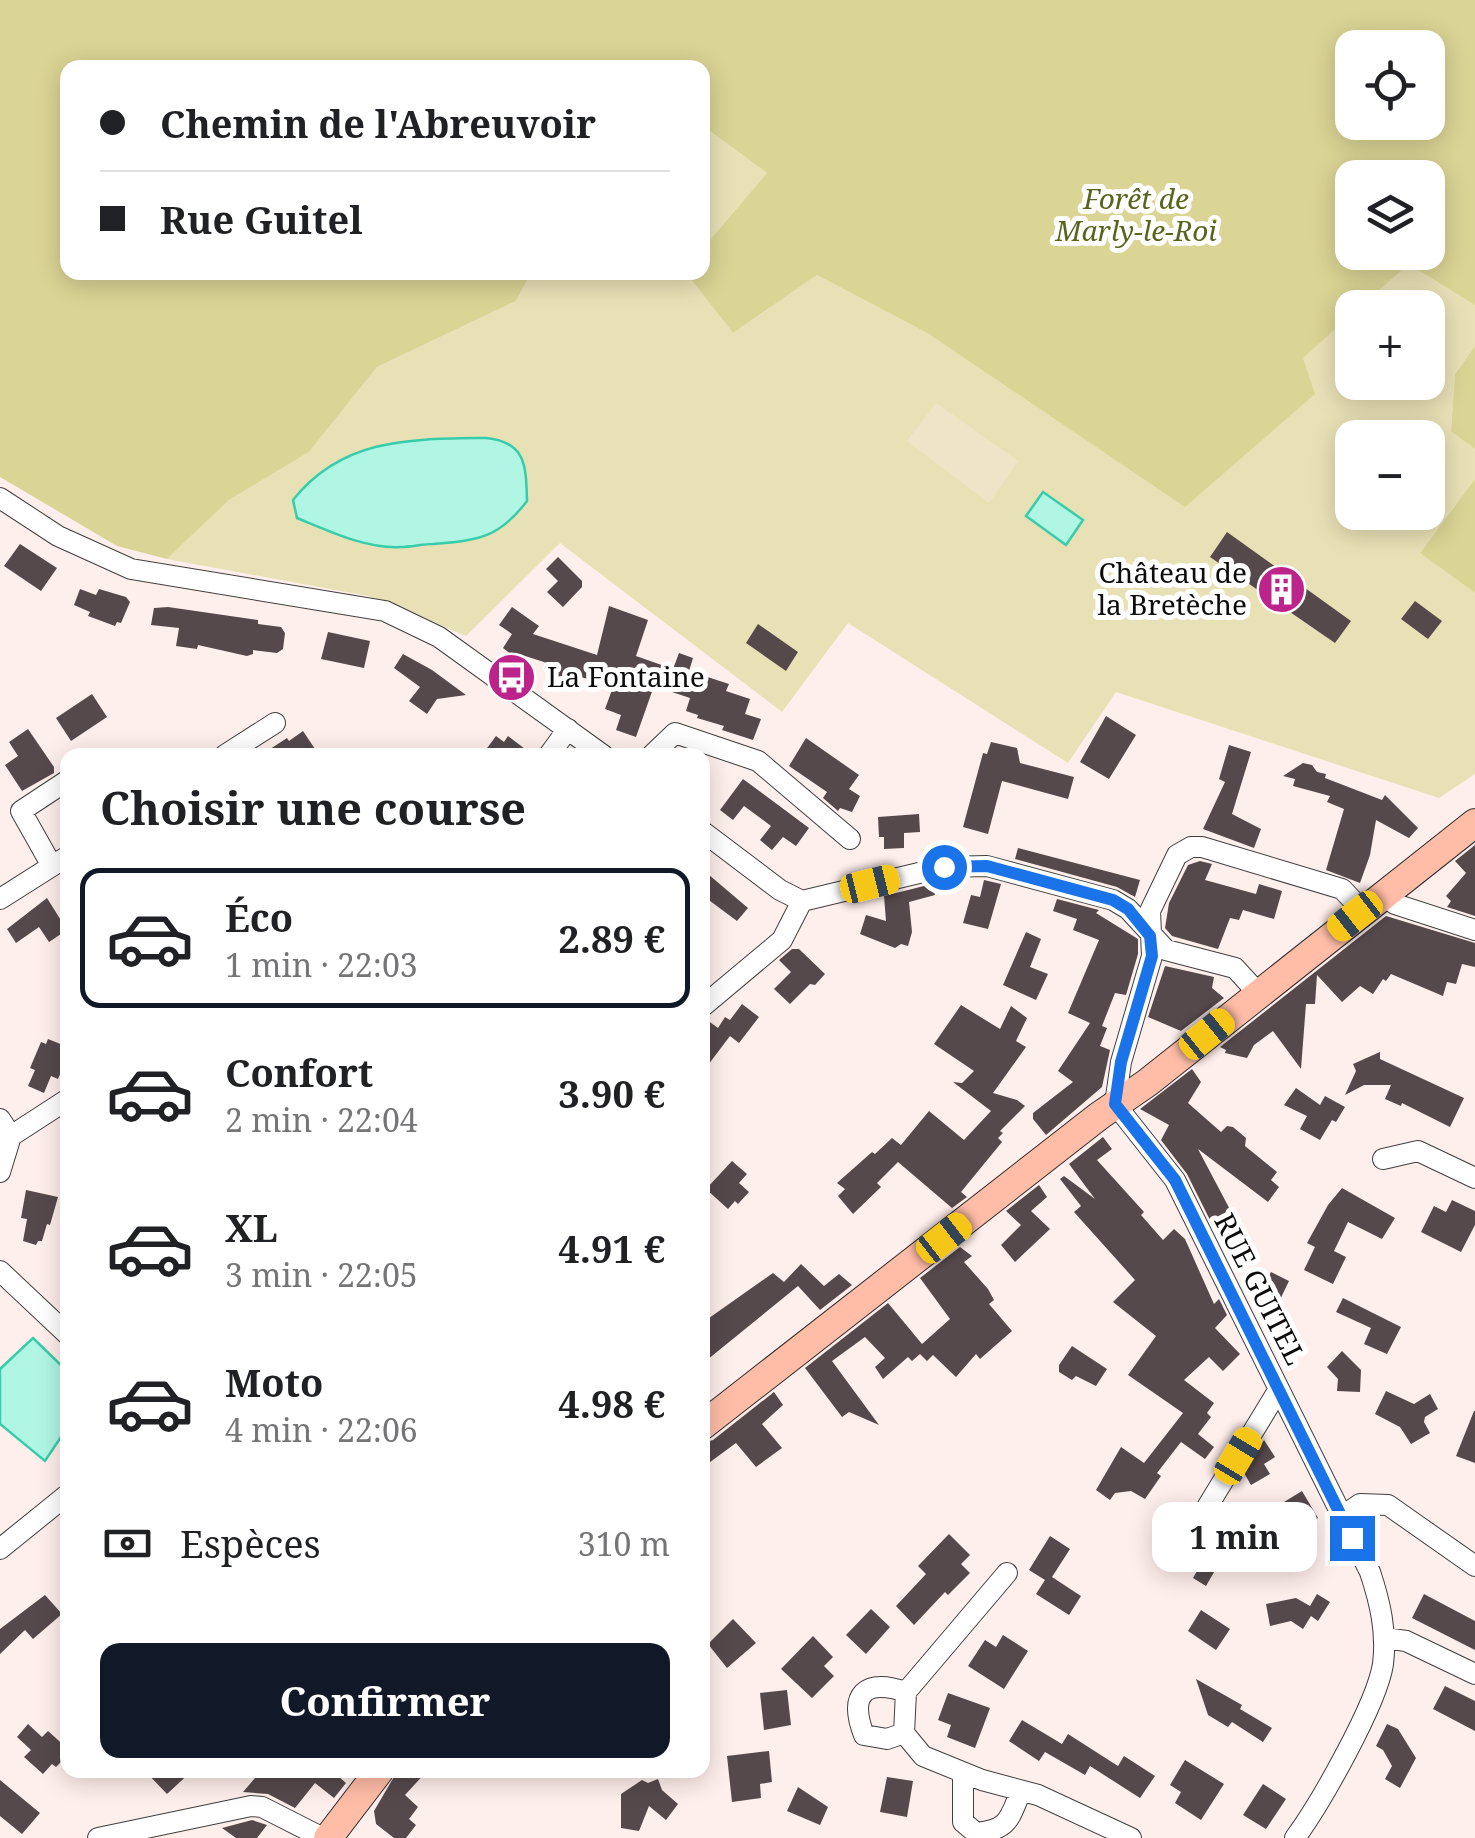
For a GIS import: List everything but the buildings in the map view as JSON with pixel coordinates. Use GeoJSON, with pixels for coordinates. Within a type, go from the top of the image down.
{"type":"FeatureCollection","features":[{"type":"Feature","properties":{"kind":"street"},"geometry":{"type":"LineString","coordinates":[[0,498],[58,536],[131,569],[386,611],[439,637],[594,748]]}},
{"type":"Feature","properties":{"kind":"street"},"geometry":{"type":"LineString","coordinates":[[236,748],[275,723]]}},
{"type":"Feature","properties":{"kind":"street"},"geometry":{"type":"LineString","coordinates":[[555,748],[568,728]]}},
{"type":"Feature","properties":{"kind":"street"},"geometry":{"type":"LineString","coordinates":[[659,748],[675,733],[758,762],[850,839]]}},
{"type":"Feature","properties":{"kind":"street"},"geometry":{"type":"LineString","coordinates":[[0,899],[60,861],[21,811],[60,785]]}},
{"type":"Feature","properties":{"kind":"street"},"geometry":{"type":"LineString","coordinates":[[710,1420],[1147,1083],[1475,823]]}},
{"type":"Feature","properties":{"kind":"street"},"geometry":{"type":"LineString","coordinates":[[710,836],[780,890],[802,900],[926,870],[987,866],[1113,900],[1128,909],[1166,950],[1234,968],[1257,992]]}},
{"type":"Feature","properties":{"kind":"street"},"geometry":{"type":"LineString","coordinates":[[1115,1104],[1121,1062],[1152,956],[1150,911],[1177,856],[1192,847],[1202,846],[1342,888],[1373,902],[1395,904],[1475,930]]}},
{"type":"Feature","properties":{"kind":"street"},"geometry":{"type":"LineString","coordinates":[[710,1000],[782,940],[802,900]]}},
{"type":"Feature","properties":{"kind":"street"},"geometry":{"type":"LineString","coordinates":[[0,1172],[6,1128],[60,1103]]}},
{"type":"Feature","properties":{"kind":"street","name":"RUE GUITEL"},"geometry":{"type":"LineString","coordinates":[[1115,1104],[1175,1180],[1370,1572],[1379,1599],[1385,1638],[1382,1668],[1369,1704],[1295,1838]]}},
{"type":"Feature","properties":{"kind":"street"},"geometry":{"type":"LineString","coordinates":[[1383,1159],[1418,1151],[1475,1178]]}},
{"type":"Feature","properties":{"kind":"street"},"geometry":{"type":"LineString","coordinates":[[0,1271],[60,1327]]}},
{"type":"Feature","properties":{"kind":"street"},"geometry":{"type":"LineString","coordinates":[[1198,1522],[1279,1389]]}},
{"type":"Feature","properties":{"kind":"street"},"geometry":{"type":"LineString","coordinates":[[0,1549],[60,1500]]}},
{"type":"Feature","properties":{"kind":"street"},"geometry":{"type":"LineString","coordinates":[[1342,1517],[1360,1504],[1388,1504],[1475,1566]]}},
{"type":"Feature","properties":{"kind":"street"},"geometry":{"type":"LineString","coordinates":[[1007,1573],[906,1692],[904,1733],[924,1756],[1021,1790],[1132,1838]]}},
{"type":"Feature","properties":{"kind":"street"},"geometry":{"type":"LineString","coordinates":[[1385,1638],[1406,1641],[1475,1674]]}},
{"type":"Feature","properties":{"kind":"street"},"geometry":{"type":"LineString","coordinates":[[904,1733],[887,1739],[864,1735],[856,1712],[860,1697],[874,1687],[906,1692]]}},
{"type":"Feature","properties":{"kind":"street"},"geometry":{"type":"LineString","coordinates":[[964,1773],[962,1822],[976,1832],[996,1831],[1008,1822],[1021,1790]]}},
{"type":"Feature","properties":{"kind":"street"},"geometry":{"type":"LineString","coordinates":[[98,1838],[251,1806],[262,1807],[326,1838],[374,1778]]}},
{"type":"Feature","properties":{"kind":"shaded area"},"geometry":{"type":"Polygon","coordinates":[[[710,131],[767,173],[710,240],[710,131]]]}},
{"type":"Feature","properties":{"kind":"shaded area"},"geometry":{"type":"Polygon","coordinates":[[[1402,270],[1421,270],[1475,305],[1475,346],[1455,374],[1451,430],[1475,449],[1475,479],[1445,519],[1445,420],[1335,420],[1335,530],[1437,530],[1420,553],[1475,593],[1475,774],[1439,798],[1116,692],[1068,763],[848,623],[782,712],[560,543],[466,636],[368,596],[167,559],[229,500],[309,452],[377,367],[516,301],[527,280],[691,280],[733,333],[817,275],[929,334],[1302,358],[1335,329],[1335,400],[1445,400],[1445,290],[1379,290],[1402,270]]]}},
{"type":"Feature","properties":{"kind":"shaded area"},"geometry":{"type":"Polygon","coordinates":[[[936,403],[1018,461],[989,503],[907,441],[936,403]]]}},
{"type":"Feature","properties":{"kind":"shaded area"},"geometry":{"type":"Polygon","coordinates":[[[486,438],[516,450],[524,466],[527,501],[506,523],[486,535],[463,541],[388,547],[348,538],[297,518],[293,500],[313,479],[357,453],[406,441],[486,438]]]}},
{"type":"Feature","properties":{"kind":"shaded area"},"geometry":{"type":"Polygon","coordinates":[[[1043,492],[1083,520],[1066,545],[1026,516],[1043,492]]]}},
{"type":"Feature","properties":{"kind":"shaded area"},"geometry":{"type":"Polygon","coordinates":[[[33,1338],[60,1364],[60,1438],[45,1461],[0,1424],[0,1369],[33,1338]]]}},
{"type":"Feature","properties":{"kind":"green space","name":"Forêt de Marly-le-Roi"},"geometry":{"type":"Polygon","coordinates":[[[0,0],[1475,0],[1475,305],[1419,270],[1445,270],[1445,160],[1335,160],[1335,270],[1402,270],[1379,290],[1335,290],[1335,329],[1303,358],[1315,394],[1185,507],[929,334],[817,275],[733,333],[691,280],[710,280],[710,240],[767,173],[710,131],[710,60],[60,60],[60,280],[527,280],[516,301],[377,367],[309,452],[229,500],[167,559],[117,546],[0,477],[0,0]]]}},
{"type":"Feature","properties":{"kind":"green space"},"geometry":{"type":"Polygon","coordinates":[[[1475,346],[1475,449],[1451,431],[1455,374],[1475,346]]]}},
{"type":"Feature","properties":{"kind":"green space"},"geometry":{"type":"Polygon","coordinates":[[[1475,479],[1475,593],[1420,553],[1437,530],[1445,530],[1445,519],[1475,479]]]}},
{"type":"Feature","properties":{"kind":"place","name":"Château de la Bretèche"},"geometry":{"type":"Point","coordinates":[1282,589]}},
{"type":"Feature","properties":{"kind":"place","name":"La Fontaine"},"geometry":{"type":"Point","coordinates":[512,677]}},
{"type":"Feature","properties":{"kind":"route"},"geometry":{"type":"LineString","coordinates":[[944,867],[987,866],[1113,900],[1128,909],[1150,936],[1152,956],[1121,1062],[1115,1104],[1175,1180],[1352,1538]]}}]}
